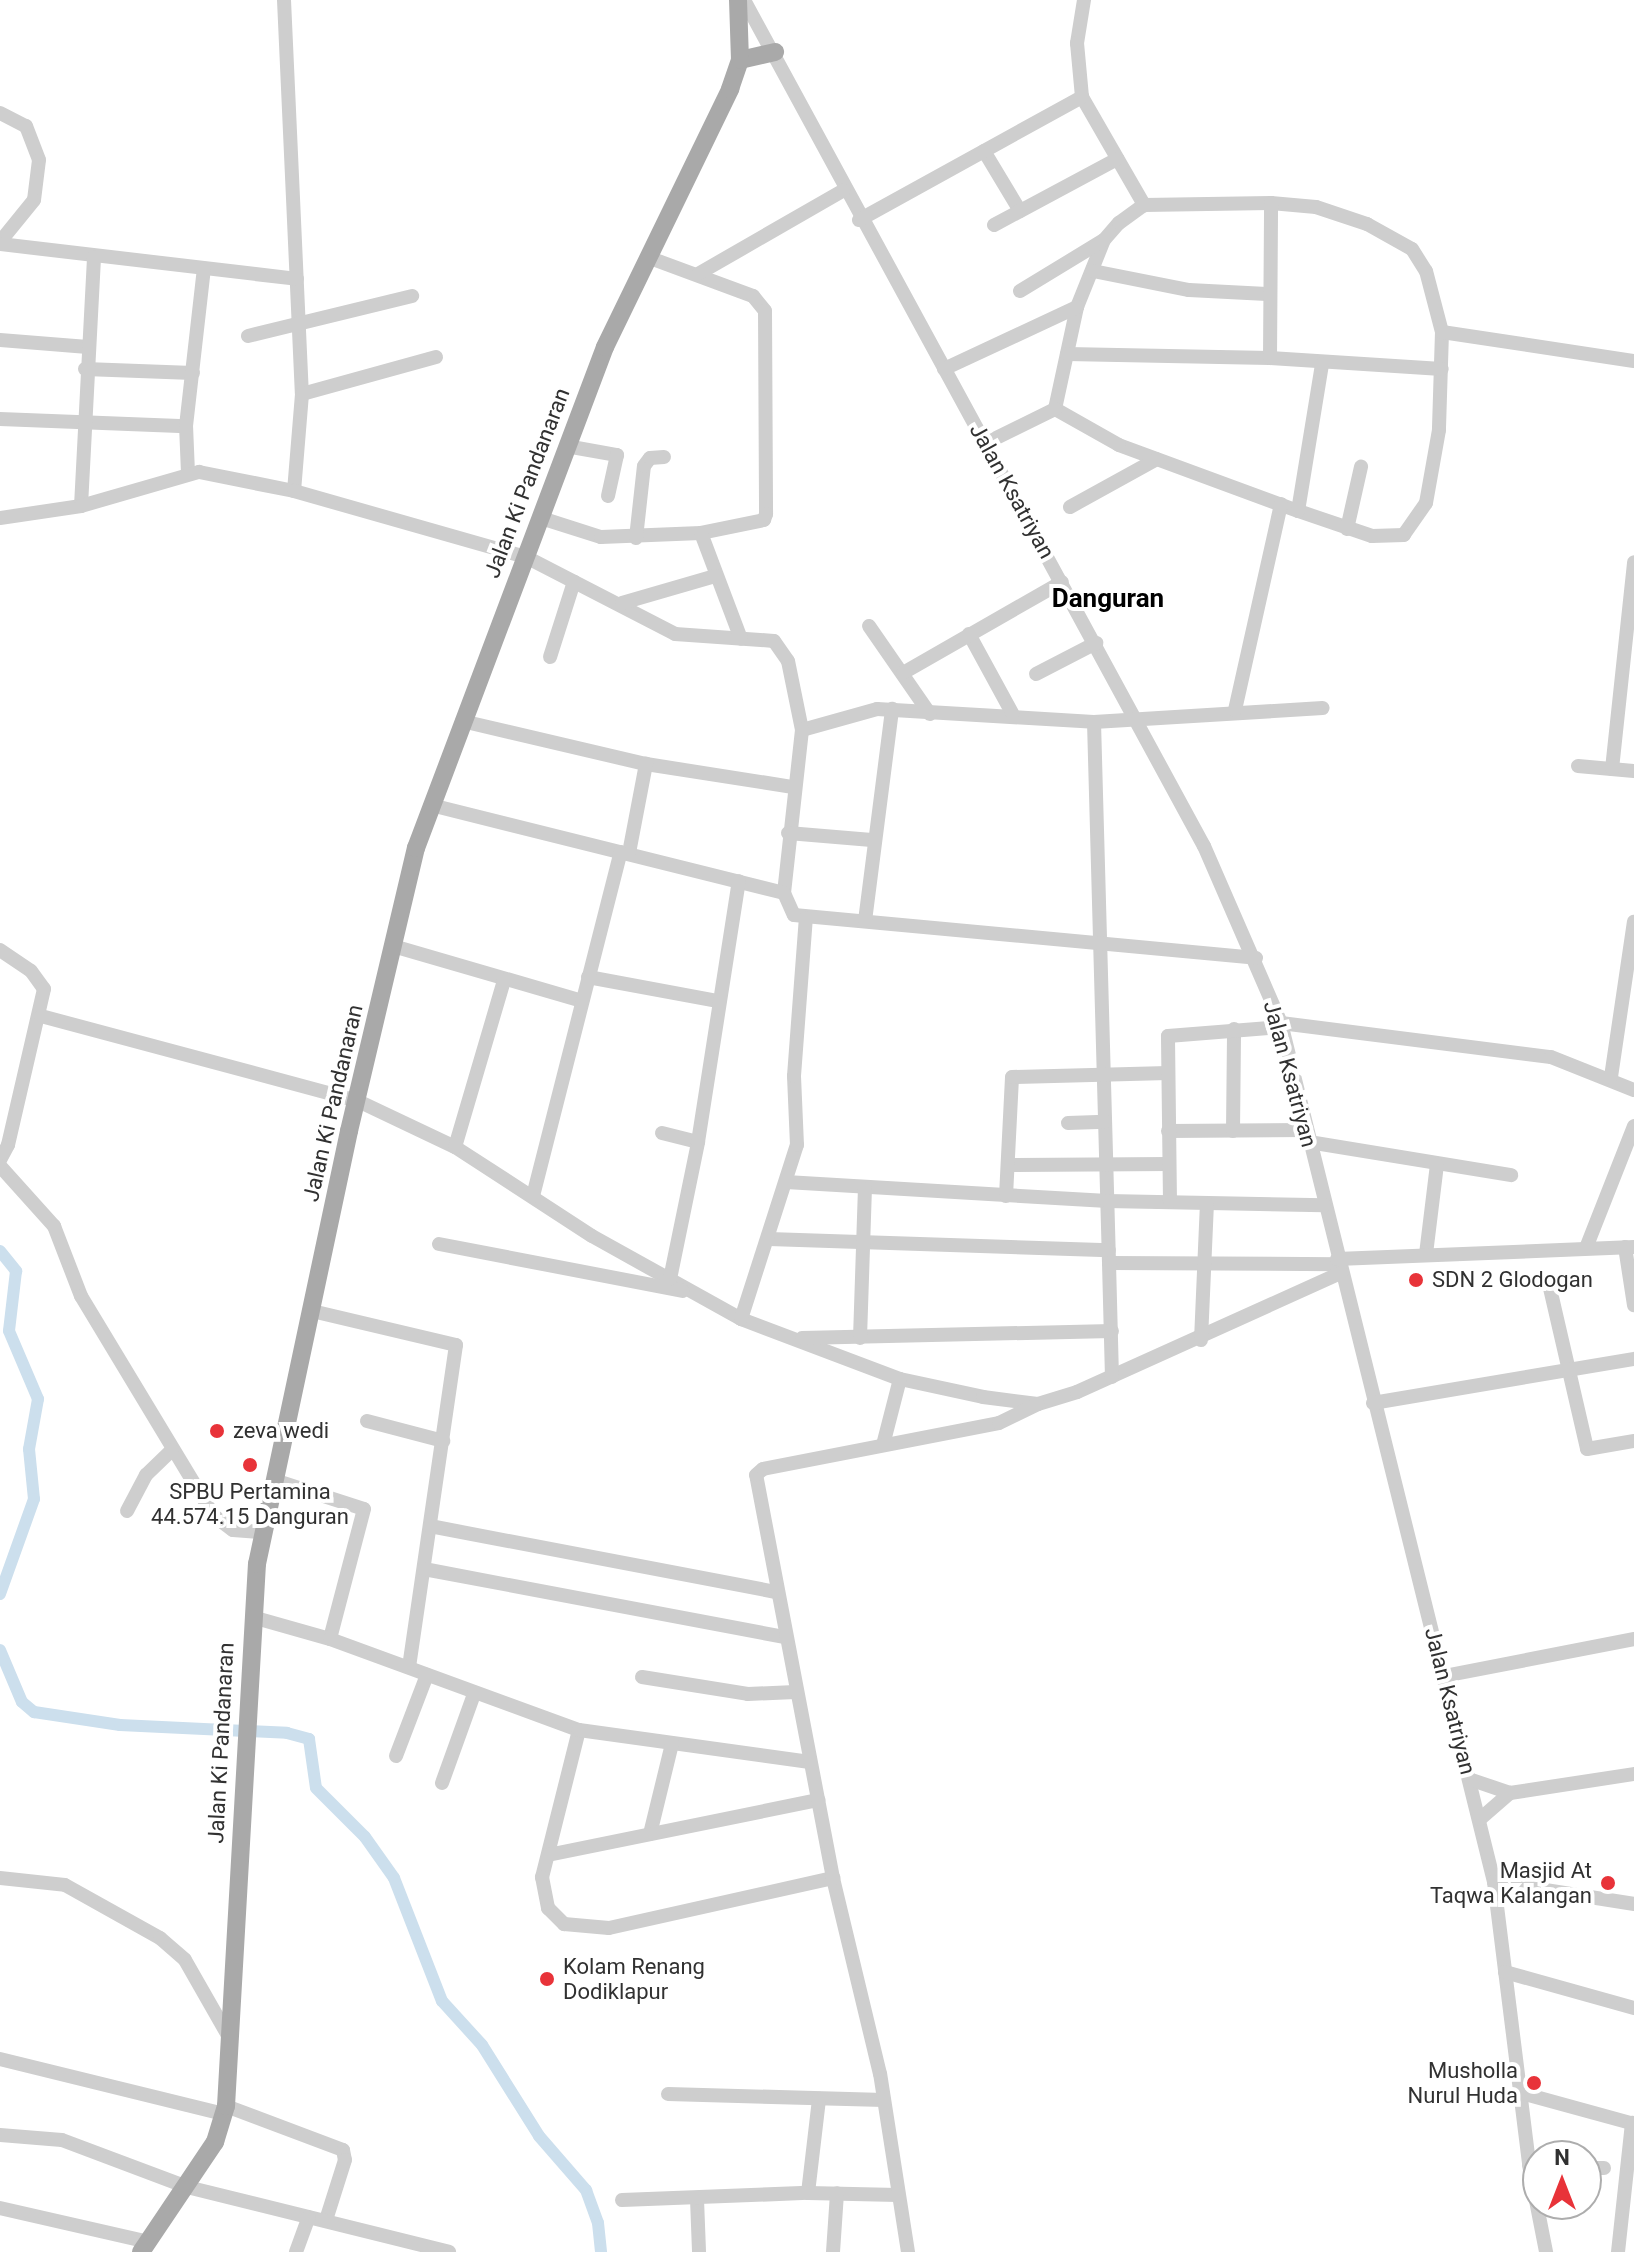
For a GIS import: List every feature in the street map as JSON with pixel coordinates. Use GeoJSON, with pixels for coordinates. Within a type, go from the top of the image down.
{"type":"FeatureCollection","features":[{"type":"Feature","properties":{"kind":"main road","name":"Jalan Ki Pandanaran"},"geometry":{"type":"LineString","coordinates":[[144,2247],[215,2142],[225,2110],[252,1617],[263,1532],[277,1481],[393,946],[431,805],[566,446],[605,347],[650,258],[740,60],[741,0]]}},
{"type":"Feature","properties":{"kind":"main road"},"geometry":{"type":"LineString","coordinates":[[740,60],[775,52]]}},
{"type":"Feature","properties":{"kind":"street"},"geometry":{"type":"LineString","coordinates":[[284,0],[302,394],[294,491]]}},
{"type":"Feature","properties":{"kind":"street","name":"Jalan Ksatriyan"},"geometry":{"type":"LineString","coordinates":[[741,0],[775,52],[859,220],[986,443],[1096,643],[1131,718],[1204,846],[1256,958],[1281,1025],[1338,1265],[1480,1819],[1494,1882],[1529,2140]]}},
{"type":"Feature","properties":{"kind":"street"},"geometry":{"type":"LineString","coordinates":[[1084,0],[1077,43],[1082,97],[1144,205]]}},
{"type":"Feature","properties":{"kind":"street"},"geometry":{"type":"LineString","coordinates":[[859,220],[1082,97]]}},
{"type":"Feature","properties":{"kind":"street"},"geometry":{"type":"LineString","coordinates":[[0,113],[26,126],[39,160],[34,200],[0,243],[94,257],[297,279]]}},
{"type":"Feature","properties":{"kind":"street"},"geometry":{"type":"LineString","coordinates":[[984,151],[1020,211]]}},
{"type":"Feature","properties":{"kind":"street"},"geometry":{"type":"LineString","coordinates":[[994,225],[1117,159]]}},
{"type":"Feature","properties":{"kind":"street"},"geometry":{"type":"LineString","coordinates":[[698,274],[844,190]]}},
{"type":"Feature","properties":{"kind":"street"},"geometry":{"type":"LineString","coordinates":[[1270,358],[1267,294],[1271,203]]}},
{"type":"Feature","properties":{"kind":"street"},"geometry":{"type":"LineString","coordinates":[[1020,291],[1104,240],[1144,205],[1271,203],[1342,214],[1412,249],[1426,271],[1442,332],[1442,369],[1432,482],[1415,524],[1404,535],[1385,539],[1347,529],[1092,433],[1055,409]]}},
{"type":"Feature","properties":{"kind":"street"},"geometry":{"type":"LineString","coordinates":[[1055,409],[1077,307],[1104,240]]}},
{"type":"Feature","properties":{"kind":"street"},"geometry":{"type":"LineString","coordinates":[[81,506],[82,424],[94,257]]}},
{"type":"Feature","properties":{"kind":"street"},"geometry":{"type":"LineString","coordinates":[[541,518],[601,537],[636,538],[701,533],[764,520],[767,321],[753,296],[650,258]]}},
{"type":"Feature","properties":{"kind":"street"},"geometry":{"type":"LineString","coordinates":[[188,473],[186,426],[204,269]]}},
{"type":"Feature","properties":{"kind":"street"},"geometry":{"type":"LineString","coordinates":[[1093,271],[1189,290],[1267,294]]}},
{"type":"Feature","properties":{"kind":"street"},"geometry":{"type":"LineString","coordinates":[[248,336],[299,327],[412,296]]}},
{"type":"Feature","properties":{"kind":"street"},"geometry":{"type":"LineString","coordinates":[[944,369],[1077,307]]}},
{"type":"Feature","properties":{"kind":"street"},"geometry":{"type":"LineString","coordinates":[[1442,332],[1634,361]]}},
{"type":"Feature","properties":{"kind":"street"},"geometry":{"type":"LineString","coordinates":[[0,340],[88,347]]}},
{"type":"Feature","properties":{"kind":"street"},"geometry":{"type":"LineString","coordinates":[[1067,354],[1270,358],[1322,364],[1442,369]]}},
{"type":"Feature","properties":{"kind":"street"},"geometry":{"type":"LineString","coordinates":[[302,394],[436,357]]}},
{"type":"Feature","properties":{"kind":"street"},"geometry":{"type":"LineString","coordinates":[[1298,511],[1322,364]]}},
{"type":"Feature","properties":{"kind":"street"},"geometry":{"type":"LineString","coordinates":[[85,369],[193,373]]}},
{"type":"Feature","properties":{"kind":"street"},"geometry":{"type":"LineString","coordinates":[[986,443],[1055,409]]}},
{"type":"Feature","properties":{"kind":"street"},"geometry":{"type":"LineString","coordinates":[[0,419],[186,426]]}},
{"type":"Feature","properties":{"kind":"street"},"geometry":{"type":"LineString","coordinates":[[566,446],[617,455],[608,496]]}},
{"type":"Feature","properties":{"kind":"street"},"geometry":{"type":"LineString","coordinates":[[636,538],[646,461],[664,457]]}},
{"type":"Feature","properties":{"kind":"street"},"geometry":{"type":"LineString","coordinates":[[1070,507],[1157,459]]}},
{"type":"Feature","properties":{"kind":"street"},"geometry":{"type":"LineString","coordinates":[[1347,529],[1361,467]]}},
{"type":"Feature","properties":{"kind":"street"},"geometry":{"type":"LineString","coordinates":[[0,518],[81,506],[188,473],[294,491],[526,557],[622,603],[675,634],[774,641],[783,649],[802,730],[793,787],[784,893],[791,913],[806,918],[1256,958]]}},
{"type":"Feature","properties":{"kind":"street"},"geometry":{"type":"LineString","coordinates":[[1235,710],[1281,504]]}},
{"type":"Feature","properties":{"kind":"street"},"geometry":{"type":"LineString","coordinates":[[701,533],[741,639]]}},
{"type":"Feature","properties":{"kind":"street"},"geometry":{"type":"LineString","coordinates":[[1612,769],[1634,562]]}},
{"type":"Feature","properties":{"kind":"street"},"geometry":{"type":"LineString","coordinates":[[622,603],[715,576]]}},
{"type":"Feature","properties":{"kind":"street"},"geometry":{"type":"LineString","coordinates":[[550,657],[574,582]]}},
{"type":"Feature","properties":{"kind":"street"},"geometry":{"type":"LineString","coordinates":[[903,673],[1062,582]]}},
{"type":"Feature","properties":{"kind":"street"},"geometry":{"type":"LineString","coordinates":[[869,626],[930,714]]}},
{"type":"Feature","properties":{"kind":"street"},"geometry":{"type":"LineString","coordinates":[[969,634],[1012,713]]}},
{"type":"Feature","properties":{"kind":"street"},"geometry":{"type":"LineString","coordinates":[[1036,674],[1096,643]]}},
{"type":"Feature","properties":{"kind":"street"},"geometry":{"type":"LineString","coordinates":[[802,730],[869,710],[892,709],[930,714],[1012,713],[1094,722],[1235,710],[1323,708]]}},
{"type":"Feature","properties":{"kind":"street"},"geometry":{"type":"LineString","coordinates":[[865,921],[872,840],[892,709]]}},
{"type":"Feature","properties":{"kind":"street"},"geometry":{"type":"LineString","coordinates":[[462,721],[646,764],[793,787]]}},
{"type":"Feature","properties":{"kind":"street"},"geometry":{"type":"LineString","coordinates":[[1094,722],[1097,943],[1105,1071],[1112,1377]]}},
{"type":"Feature","properties":{"kind":"street"},"geometry":{"type":"LineString","coordinates":[[533,1196],[646,764]]}},
{"type":"Feature","properties":{"kind":"street"},"geometry":{"type":"LineString","coordinates":[[1578,766],[1634,771]]}},
{"type":"Feature","properties":{"kind":"street"},"geometry":{"type":"LineString","coordinates":[[431,805],[784,893]]}},
{"type":"Feature","properties":{"kind":"street"},"geometry":{"type":"LineString","coordinates":[[788,833],[872,840]]}},
{"type":"Feature","properties":{"kind":"street"},"geometry":{"type":"LineString","coordinates":[[670,1279],[698,1142],[717,1001],[739,881]]}},
{"type":"Feature","properties":{"kind":"street"},"geometry":{"type":"LineString","coordinates":[[741,1319],[769,1239],[798,1137],[794,1076],[806,918]]}},
{"type":"Feature","properties":{"kind":"street"},"geometry":{"type":"LineString","coordinates":[[1611,1077],[1634,922]]}},
{"type":"Feature","properties":{"kind":"street"},"geometry":{"type":"LineString","coordinates":[[393,946],[582,1001]]}},
{"type":"Feature","properties":{"kind":"street"},"geometry":{"type":"LineString","coordinates":[[0,950],[41,982],[41,1016],[0,1160]]}},
{"type":"Feature","properties":{"kind":"street"},"geometry":{"type":"LineString","coordinates":[[1627,972],[1634,957]]}},
{"type":"Feature","properties":{"kind":"street"},"geometry":{"type":"LineString","coordinates":[[588,977],[717,1001]]}},
{"type":"Feature","properties":{"kind":"street"},"geometry":{"type":"LineString","coordinates":[[455,1147],[504,980]]}},
{"type":"Feature","properties":{"kind":"street"},"geometry":{"type":"LineString","coordinates":[[41,1016],[358,1101],[455,1147],[741,1319],[900,1379],[1038,1404]]}},
{"type":"Feature","properties":{"kind":"street"},"geometry":{"type":"LineString","coordinates":[[1170,1202],[1169,1034],[1281,1025],[1551,1057],[1611,1077],[1634,1090]]}},
{"type":"Feature","properties":{"kind":"street"},"geometry":{"type":"LineString","coordinates":[[1233,1131],[1234,1029]]}},
{"type":"Feature","properties":{"kind":"street"},"geometry":{"type":"LineString","coordinates":[[1006,1196],[1012,1077],[1105,1071],[1168,1073]]}},
{"type":"Feature","properties":{"kind":"street"},"geometry":{"type":"LineString","coordinates":[[1068,1123],[1105,1122]]}},
{"type":"Feature","properties":{"kind":"street"},"geometry":{"type":"LineString","coordinates":[[1586,1248],[1634,1126]]}},
{"type":"Feature","properties":{"kind":"street"},"geometry":{"type":"LineString","coordinates":[[1168,1131],[1307,1136],[1437,1165],[1511,1175]]}},
{"type":"Feature","properties":{"kind":"street"},"geometry":{"type":"LineString","coordinates":[[662,1133],[698,1142]]}},
{"type":"Feature","properties":{"kind":"street"},"geometry":{"type":"LineString","coordinates":[[1008,1165],[1107,1167],[1169,1164]]}},
{"type":"Feature","properties":{"kind":"street"},"geometry":{"type":"LineString","coordinates":[[1426,1254],[1437,1165]]}},
{"type":"Feature","properties":{"kind":"street"},"geometry":{"type":"LineString","coordinates":[[0,1166],[54,1226],[77,1289],[217,1521],[233,1530],[263,1532]]}},
{"type":"Feature","properties":{"kind":"street"},"geometry":{"type":"LineString","coordinates":[[786,1182],[1107,1201],[1324,1205]]}},
{"type":"Feature","properties":{"kind":"street"},"geometry":{"type":"LineString","coordinates":[[860,1338],[865,1189]]}},
{"type":"Feature","properties":{"kind":"street"},"geometry":{"type":"LineString","coordinates":[[1201,1340],[1207,1203]]}},
{"type":"Feature","properties":{"kind":"street"},"geometry":{"type":"LineString","coordinates":[[769,1239],[1205,1265],[1338,1265],[1426,1254],[1630,1247],[1634,1305]]}},
{"type":"Feature","properties":{"kind":"street"},"geometry":{"type":"LineString","coordinates":[[439,1244],[696,1293]]}},
{"type":"Feature","properties":{"kind":"street"},"geometry":{"type":"LineString","coordinates":[[908,2252],[884,2100],[833,1878],[775,1592],[759,1471],[1016,1418],[1038,1404],[1201,1340],[1338,1265]]}},
{"type":"Feature","properties":{"kind":"street"},"geometry":{"type":"LineString","coordinates":[[1549,1284],[1587,1449],[1634,1441]]}},
{"type":"Feature","properties":{"kind":"street"},"geometry":{"type":"LineString","coordinates":[[312,1311],[453,1342],[443,1441],[409,1667]]}},
{"type":"Feature","properties":{"kind":"street"},"geometry":{"type":"LineString","coordinates":[[797,1338],[1112,1331]]}},
{"type":"Feature","properties":{"kind":"street"},"geometry":{"type":"LineString","coordinates":[[1373,1403],[1634,1359]]}},
{"type":"Feature","properties":{"kind":"street"},"geometry":{"type":"LineString","coordinates":[[883,1445],[900,1379]]}},
{"type":"Feature","properties":{"kind":"street"},"geometry":{"type":"LineString","coordinates":[[367,1421],[443,1441]]}},
{"type":"Feature","properties":{"kind":"street"},"geometry":{"type":"LineString","coordinates":[[127,1511],[146,1475],[172,1450]]}},
{"type":"Feature","properties":{"kind":"street"},"geometry":{"type":"LineString","coordinates":[[277,1481],[364,1509],[330,1639]]}},
{"type":"Feature","properties":{"kind":"street"},"geometry":{"type":"LineString","coordinates":[[430,1526],[775,1592]]}},
{"type":"Feature","properties":{"kind":"street"},"geometry":{"type":"LineString","coordinates":[[424,1569],[784,1637]]}},
{"type":"Feature","properties":{"kind":"street"},"geometry":{"type":"LineString","coordinates":[[252,1617],[330,1639],[579,1730],[810,1762]]}},
{"type":"Feature","properties":{"kind":"street"},"geometry":{"type":"LineString","coordinates":[[1444,1676],[1634,1639]]}},
{"type":"Feature","properties":{"kind":"street"},"geometry":{"type":"LineString","coordinates":[[396,1756],[427,1675]]}},
{"type":"Feature","properties":{"kind":"street"},"geometry":{"type":"LineString","coordinates":[[642,1677],[748,1694],[795,1692]]}},
{"type":"Feature","properties":{"kind":"street"},"geometry":{"type":"LineString","coordinates":[[442,1783],[474,1694]]}},
{"type":"Feature","properties":{"kind":"street"},"geometry":{"type":"LineString","coordinates":[[579,1730],[542,1877],[548,1908],[559,1921],[581,1929],[716,1907],[833,1878]]}},
{"type":"Feature","properties":{"kind":"street"},"geometry":{"type":"LineString","coordinates":[[650,1834],[672,1744]]}},
{"type":"Feature","properties":{"kind":"street"},"geometry":{"type":"LineString","coordinates":[[1469,1779],[1510,1793],[1634,1774]]}},
{"type":"Feature","properties":{"kind":"street"},"geometry":{"type":"LineString","coordinates":[[1480,1819],[1510,1793]]}},
{"type":"Feature","properties":{"kind":"street"},"geometry":{"type":"LineString","coordinates":[[548,1855],[818,1800]]}},
{"type":"Feature","properties":{"kind":"street"},"geometry":{"type":"LineString","coordinates":[[0,1878],[65,1885],[160,1938],[185,1960],[229,2037]]}},
{"type":"Feature","properties":{"kind":"street"},"geometry":{"type":"LineString","coordinates":[[1494,1882],[1634,1904]]}},
{"type":"Feature","properties":{"kind":"street"},"geometry":{"type":"LineString","coordinates":[[1505,1972],[1634,2008]]}},
{"type":"Feature","properties":{"kind":"street"},"geometry":{"type":"LineString","coordinates":[[0,2059],[225,2110],[343,2150],[345,2160],[326,2220]]}},
{"type":"Feature","properties":{"kind":"street"},"geometry":{"type":"LineString","coordinates":[[1521,2093],[1633,2123],[1618,2252]]}},
{"type":"Feature","properties":{"kind":"street"},"geometry":{"type":"LineString","coordinates":[[668,2094],[884,2100]]}},
{"type":"Feature","properties":{"kind":"street"},"geometry":{"type":"LineString","coordinates":[[808,2193],[819,2099]]}},
{"type":"Feature","properties":{"kind":"street"},"geometry":{"type":"LineString","coordinates":[[0,2135],[62,2140],[187,2187],[449,2252]]}},
{"type":"Feature","properties":{"kind":"street"},"geometry":{"type":"LineString","coordinates":[[622,2200],[808,2193],[898,2195]]}},
{"type":"Feature","properties":{"kind":"street"},"geometry":{"type":"LineString","coordinates":[[833,2252],[837,2193]]}},
{"type":"Feature","properties":{"kind":"street"},"geometry":{"type":"LineString","coordinates":[[697,2199],[699,2252]]}},
{"type":"Feature","properties":{"kind":"street"},"geometry":{"type":"LineString","coordinates":[[0,2208],[144,2247]]}},
{"type":"Feature","properties":{"kind":"street"},"geometry":{"type":"LineString","coordinates":[[296,2252],[309,2217]]}},
{"type":"Feature","properties":{"kind":"street","name":"Jalan Ksatriyan"},"geometry":{"type":"LineString","coordinates":[[1542,2220],[1546,2252]]}},
{"type":"Feature","properties":{"kind":"waterway"},"geometry":{"type":"LineString","coordinates":[[0,1251],[16,1271],[9,1331],[38,1399],[29,1449],[34,1499],[0,1594]]}},
{"type":"Feature","properties":{"kind":"waterway"},"geometry":{"type":"LineString","coordinates":[[0,1650],[22,1702],[34,1712],[120,1725],[287,1733],[309,1739],[316,1788],[365,1837],[394,1878],[442,2001],[482,2045],[539,2136],[586,2190],[598,2223],[601,2252]]}},
{"type":"Feature","properties":{"kind":"place","name":"SDN 2 Glodogan"},"geometry":{"type":"Point","coordinates":[1416,1280]}},
{"type":"Feature","properties":{"kind":"place","name":"zeva wedi"},"geometry":{"type":"Point","coordinates":[217,1431]}},
{"type":"Feature","properties":{"kind":"place","name":"SPBU Pertamina 44.574.15 Danguran"},"geometry":{"type":"Point","coordinates":[250,1465]}},
{"type":"Feature","properties":{"kind":"place","name":"Masjid At Taqwa Kalangan"},"geometry":{"type":"Point","coordinates":[1608,1883]}},
{"type":"Feature","properties":{"kind":"place","name":"Kolam Renang Dodiklapur"},"geometry":{"type":"Point","coordinates":[547,1979]}},
{"type":"Feature","properties":{"kind":"place","name":"Musholla Nurul Huda"},"geometry":{"type":"Point","coordinates":[1534,2083]}},
{"type":"Feature","properties":{"kind":"district","name":"Danguran"},"geometry":{"type":"Point","coordinates":[1108,599]}}]}
